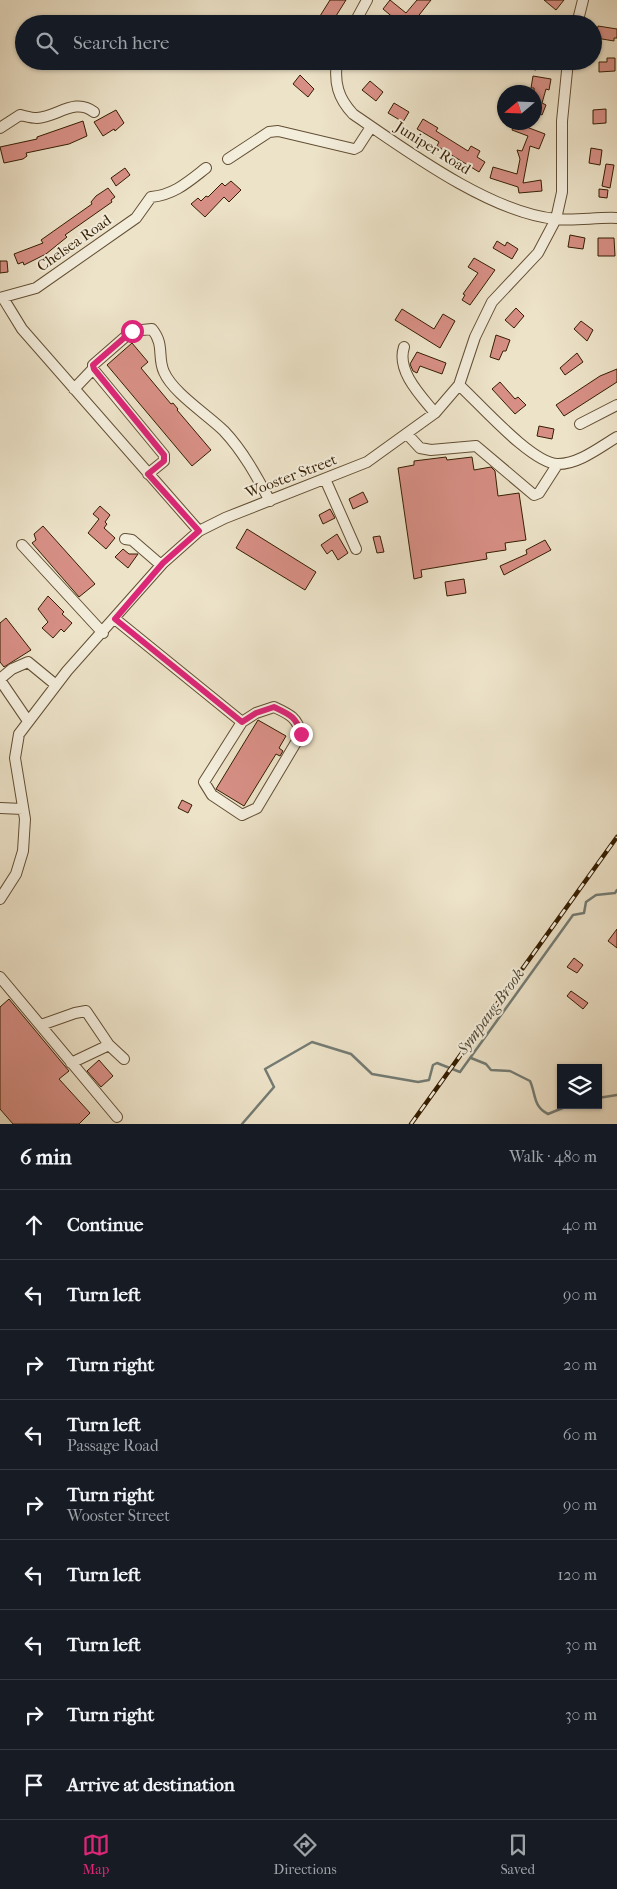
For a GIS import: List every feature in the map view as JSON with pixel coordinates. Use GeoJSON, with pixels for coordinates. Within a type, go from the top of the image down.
{"type":"FeatureCollection","features":[{"type":"Feature","properties":{"kind":"street"},"geometry":{"type":"LineString","coordinates":[[359,15],[367,0]]}},
{"type":"Feature","properties":{"kind":"street"},"geometry":{"type":"LineString","coordinates":[[579,15],[583,0]]}},
{"type":"Feature","properties":{"kind":"street","name":"Juniper Road"},"geometry":{"type":"LineString","coordinates":[[337,70],[336,85],[342,103],[353,114],[497,204],[556,220],[617,218]]}},
{"type":"Feature","properties":{"kind":"street","name":"Wooster Street"},"geometry":{"type":"LineString","coordinates":[[0,899],[16,874],[23,850],[23,808],[16,758],[19,734],[56,685],[161,565],[199,531],[225,518],[367,462],[435,413],[459,385],[475,337],[492,302],[538,253],[556,220],[562,192],[562,120],[567,70]]}},
{"type":"Feature","properties":{"kind":"street"},"geometry":{"type":"LineString","coordinates":[[0,128],[20,115],[37,118],[79,105],[87,106],[94,112]]}},
{"type":"Feature","properties":{"kind":"street"},"geometry":{"type":"LineString","coordinates":[[228,159],[269,132],[278,131],[354,149],[358,147],[371,126]]}},
{"type":"Feature","properties":{"kind":"street","name":"Chelsea Road"},"geometry":{"type":"LineString","coordinates":[[2,298],[36,288],[136,218],[151,197],[165,196],[176,191],[206,168]]}},
{"type":"Feature","properties":{"kind":"street"},"geometry":{"type":"LineString","coordinates":[[2,298],[22,329],[199,531]]}},
{"type":"Feature","properties":{"kind":"street"},"geometry":{"type":"LineString","coordinates":[[74,389],[94,369],[93,365],[132,331],[152,329],[161,347],[164,372],[200,412],[224,431],[254,471],[270,501]]}},
{"type":"Feature","properties":{"kind":"street"},"geometry":{"type":"LineString","coordinates":[[404,347],[402,359],[404,368],[422,398],[435,413]]}},
{"type":"Feature","properties":{"kind":"street"},"geometry":{"type":"LineString","coordinates":[[94,369],[164,455],[164,461],[148,474]]}},
{"type":"Feature","properties":{"kind":"street"},"geometry":{"type":"LineString","coordinates":[[459,385],[520,443],[542,459],[557,464],[588,454],[617,437]]}},
{"type":"Feature","properties":{"kind":"street"},"geometry":{"type":"LineString","coordinates":[[580,424],[617,405]]}},
{"type":"Feature","properties":{"kind":"street"},"geometry":{"type":"LineString","coordinates":[[407,434],[420,448],[431,450],[476,446],[534,495],[539,493],[557,464]]}},
{"type":"Feature","properties":{"kind":"street"},"geometry":{"type":"LineString","coordinates":[[325,479],[356,548]]}},
{"type":"Feature","properties":{"kind":"street"},"geometry":{"type":"LineString","coordinates":[[125,539],[132,540],[161,565]]}},
{"type":"Feature","properties":{"kind":"street"},"geometry":{"type":"LineString","coordinates":[[22,545],[103,633]]}},
{"type":"Feature","properties":{"kind":"street"},"geometry":{"type":"LineString","coordinates":[[115,619],[242,722]]}},
{"type":"Feature","properties":{"kind":"street"},"geometry":{"type":"LineString","coordinates":[[28,721],[0,680],[12,669],[28,662],[56,685]]}},
{"type":"Feature","properties":{"kind":"street"},"geometry":{"type":"LineString","coordinates":[[274,707],[286,712],[298,722],[301,734],[257,808],[242,814],[212,795],[204,782],[242,722],[256,713],[274,707]]}},
{"type":"Feature","properties":{"kind":"street"},"geometry":{"type":"LineString","coordinates":[[0,808],[23,808]]}},
{"type":"Feature","properties":{"kind":"street"},"geometry":{"type":"LineString","coordinates":[[0,977],[116,1117]]}},
{"type":"Feature","properties":{"kind":"street"},"geometry":{"type":"LineString","coordinates":[[40,1025],[86,1011],[109,1045],[124,1059]]}},
{"type":"Feature","properties":{"kind":"street"},"geometry":{"type":"LineString","coordinates":[[71,1063],[109,1045]]}},
{"type":"Feature","properties":{"kind":"building"},"geometry":{"type":"Polygon","coordinates":[[[330,0],[346,0],[337,15],[321,15],[330,0]]]}},
{"type":"Feature","properties":{"kind":"building"},"geometry":{"type":"Polygon","coordinates":[[[390,0],[406,13],[417,0],[431,0],[419,15],[390,15],[383,9],[390,0]]]}},
{"type":"Feature","properties":{"kind":"building"},"geometry":{"type":"Polygon","coordinates":[[[544,0],[564,0],[556,10],[544,0]]]}},
{"type":"Feature","properties":{"kind":"building"},"geometry":{"type":"Polygon","coordinates":[[[602,27],[617,29],[617,38],[614,38],[614,41],[602,39],[602,27]]]}},
{"type":"Feature","properties":{"kind":"building"},"geometry":{"type":"Polygon","coordinates":[[[607,58],[615,58],[615,71],[599,72],[599,70],[602,70],[602,62],[607,62],[607,58]]]}},
{"type":"Feature","properties":{"kind":"building"},"geometry":{"type":"Polygon","coordinates":[[[300,75],[314,89],[308,97],[293,84],[300,75]]]}},
{"type":"Feature","properties":{"kind":"building"},"geometry":{"type":"Polygon","coordinates":[[[533,76],[551,79],[549,90],[546,89],[542,103],[542,85],[532,85],[533,76]]]}},
{"type":"Feature","properties":{"kind":"building"},"geometry":{"type":"Polygon","coordinates":[[[370,81],[383,92],[376,101],[362,90],[370,81]]]}},
{"type":"Feature","properties":{"kind":"building"},"geometry":{"type":"Polygon","coordinates":[[[394,103],[409,112],[403,122],[388,113],[394,103]]]}},
{"type":"Feature","properties":{"kind":"building"},"geometry":{"type":"Polygon","coordinates":[[[542,103],[546,105],[542,115],[542,103]]]}},
{"type":"Feature","properties":{"kind":"building"},"geometry":{"type":"Polygon","coordinates":[[[606,109],[606,123],[593,124],[593,110],[606,109]]]}},
{"type":"Feature","properties":{"kind":"building"},"geometry":{"type":"Polygon","coordinates":[[[116,110],[124,123],[115,131],[114,129],[103,136],[94,122],[116,110]]]}},
{"type":"Feature","properties":{"kind":"building"},"geometry":{"type":"Polygon","coordinates":[[[423,119],[438,128],[436,131],[468,151],[471,146],[480,151],[477,157],[485,162],[479,172],[437,146],[439,142],[417,129],[423,119]]]}},
{"type":"Feature","properties":{"kind":"building"},"geometry":{"type":"Polygon","coordinates":[[[83,121],[87,136],[69,144],[26,153],[27,156],[23,159],[4,163],[0,147],[37,139],[37,137],[83,121]]]}},
{"type":"Feature","properties":{"kind":"building"},"geometry":{"type":"Polygon","coordinates":[[[512,130],[534,130],[545,134],[539,149],[530,146],[523,183],[541,180],[542,191],[519,193],[518,187],[490,178],[493,167],[517,174],[520,159],[517,150],[522,151],[528,136],[512,130]]]}},
{"type":"Feature","properties":{"kind":"building"},"geometry":{"type":"Polygon","coordinates":[[[591,148],[602,150],[600,165],[589,163],[591,148]]]}},
{"type":"Feature","properties":{"kind":"building"},"geometry":{"type":"Polygon","coordinates":[[[606,164],[614,165],[610,188],[602,186],[606,164]]]}},
{"type":"Feature","properties":{"kind":"building"},"geometry":{"type":"Polygon","coordinates":[[[125,168],[130,175],[116,186],[111,178],[125,168]]]}},
{"type":"Feature","properties":{"kind":"building"},"geometry":{"type":"Polygon","coordinates":[[[231,181],[241,190],[229,202],[224,197],[205,217],[191,204],[198,198],[201,201],[206,196],[208,197],[222,183],[225,186],[231,181]]]}},
{"type":"Feature","properties":{"kind":"building"},"geometry":{"type":"Polygon","coordinates":[[[108,188],[115,197],[111,200],[112,202],[65,235],[67,237],[46,254],[24,265],[23,262],[18,264],[14,254],[43,243],[41,240],[92,204],[91,202],[96,196],[108,188]]]}},
{"type":"Feature","properties":{"kind":"building"},"geometry":{"type":"Polygon","coordinates":[[[599,189],[608,190],[607,198],[599,197],[599,189]]]}},
{"type":"Feature","properties":{"kind":"building"},"geometry":{"type":"Polygon","coordinates":[[[570,235],[585,238],[583,249],[568,247],[570,235]]]}},
{"type":"Feature","properties":{"kind":"building"},"geometry":{"type":"Polygon","coordinates":[[[598,238],[614,238],[615,256],[598,256],[598,238]]]}},
{"type":"Feature","properties":{"kind":"building"},"geometry":{"type":"Polygon","coordinates":[[[497,241],[505,246],[507,242],[518,249],[512,259],[493,248],[497,241]]]}},
{"type":"Feature","properties":{"kind":"building"},"geometry":{"type":"Polygon","coordinates":[[[474,258],[495,270],[470,305],[462,300],[465,295],[463,294],[478,273],[468,267],[474,258]]]}},
{"type":"Feature","properties":{"kind":"building"},"geometry":{"type":"Polygon","coordinates":[[[0,261],[7,261],[8,272],[0,273],[0,261]]]}},
{"type":"Feature","properties":{"kind":"building"},"geometry":{"type":"Polygon","coordinates":[[[516,308],[524,316],[514,328],[505,320],[516,308]]]}},
{"type":"Feature","properties":{"kind":"building"},"geometry":{"type":"Polygon","coordinates":[[[402,309],[434,329],[443,314],[455,321],[440,348],[395,320],[402,309]]]}},
{"type":"Feature","properties":{"kind":"building"},"geometry":{"type":"Polygon","coordinates":[[[581,321],[593,330],[587,341],[574,329],[581,321]]]}},
{"type":"Feature","properties":{"kind":"building"},"geometry":{"type":"Polygon","coordinates":[[[496,335],[510,340],[506,351],[503,351],[499,360],[490,357],[496,335]]]}},
{"type":"Feature","properties":{"kind":"building"},"geometry":{"type":"Polygon","coordinates":[[[132,343],[148,362],[141,368],[171,404],[173,403],[211,450],[192,466],[107,365],[132,343]]]}},
{"type":"Feature","properties":{"kind":"building"},"geometry":{"type":"Polygon","coordinates":[[[417,352],[446,363],[442,374],[420,366],[417,373],[413,371],[410,364],[417,352]]]}},
{"type":"Feature","properties":{"kind":"building"},"geometry":{"type":"Polygon","coordinates":[[[577,353],[583,362],[565,375],[560,368],[577,353]]]}},
{"type":"Feature","properties":{"kind":"building"},"geometry":{"type":"Polygon","coordinates":[[[617,369],[617,382],[564,416],[556,405],[600,376],[617,369]]]}},
{"type":"Feature","properties":{"kind":"building"},"geometry":{"type":"Polygon","coordinates":[[[500,382],[515,399],[518,397],[526,405],[515,414],[492,389],[500,382]]]}},
{"type":"Feature","properties":{"kind":"building"},"geometry":{"type":"Polygon","coordinates":[[[539,426],[554,429],[552,439],[537,436],[539,426]]]}},
{"type":"Feature","properties":{"kind":"building"},"geometry":{"type":"Polygon","coordinates":[[[446,457],[447,460],[472,457],[474,470],[491,467],[495,471],[498,496],[519,493],[526,540],[505,543],[506,550],[486,553],[487,559],[421,570],[422,577],[414,579],[398,468],[414,465],[414,461],[446,457]]]}},
{"type":"Feature","properties":{"kind":"building"},"geometry":{"type":"Polygon","coordinates":[[[363,492],[368,502],[353,509],[349,499],[363,492]]]}},
{"type":"Feature","properties":{"kind":"building"},"geometry":{"type":"Polygon","coordinates":[[[100,506],[110,515],[105,522],[107,524],[104,528],[115,538],[106,549],[88,533],[99,519],[93,514],[100,506]]]}},
{"type":"Feature","properties":{"kind":"building"},"geometry":{"type":"Polygon","coordinates":[[[330,509],[335,518],[323,524],[319,515],[330,509]]]}},
{"type":"Feature","properties":{"kind":"building"},"geometry":{"type":"Polygon","coordinates":[[[43,526],[95,584],[79,597],[32,543],[36,540],[34,534],[43,526]]]}},
{"type":"Feature","properties":{"kind":"building"},"geometry":{"type":"Polygon","coordinates":[[[247,529],[316,572],[305,590],[236,548],[247,529]]]}},
{"type":"Feature","properties":{"kind":"building"},"geometry":{"type":"Polygon","coordinates":[[[337,534],[348,553],[338,560],[332,550],[327,554],[321,545],[337,534]]]}},
{"type":"Feature","properties":{"kind":"building"},"geometry":{"type":"Polygon","coordinates":[[[380,536],[384,552],[377,553],[373,537],[380,536]]]}},
{"type":"Feature","properties":{"kind":"building"},"geometry":{"type":"Polygon","coordinates":[[[545,540],[551,550],[504,575],[500,566],[527,554],[526,550],[545,540]]]}},
{"type":"Feature","properties":{"kind":"building"},"geometry":{"type":"Polygon","coordinates":[[[123,549],[129,554],[138,554],[128,568],[115,557],[123,549]]]}},
{"type":"Feature","properties":{"kind":"building"},"geometry":{"type":"Polygon","coordinates":[[[464,579],[466,593],[447,596],[445,582],[464,579]]]}},
{"type":"Feature","properties":{"kind":"building"},"geometry":{"type":"Polygon","coordinates":[[[48,596],[72,623],[64,632],[61,629],[53,638],[42,628],[48,622],[38,609],[48,596]]]}},
{"type":"Feature","properties":{"kind":"building"},"geometry":{"type":"Polygon","coordinates":[[[6,618],[31,650],[4,667],[0,662],[0,623],[6,618]]]}},
{"type":"Feature","properties":{"kind":"building"},"geometry":{"type":"Polygon","coordinates":[[[258,720],[286,736],[279,748],[283,751],[280,756],[276,754],[244,806],[216,789],[258,720]]]}},
{"type":"Feature","properties":{"kind":"building"},"geometry":{"type":"Polygon","coordinates":[[[182,800],[192,805],[188,813],[178,808],[182,800]]]}},
{"type":"Feature","properties":{"kind":"building"},"geometry":{"type":"Polygon","coordinates":[[[617,929],[617,948],[608,941],[617,929]]]}},
{"type":"Feature","properties":{"kind":"building"},"geometry":{"type":"Polygon","coordinates":[[[574,958],[583,965],[577,973],[567,967],[574,958]]]}},
{"type":"Feature","properties":{"kind":"building"},"geometry":{"type":"Polygon","coordinates":[[[571,991],[588,1003],[583,1009],[567,996],[571,991]]]}},
{"type":"Feature","properties":{"kind":"building"},"geometry":{"type":"Polygon","coordinates":[[[9,999],[69,1071],[59,1079],[90,1113],[79,1124],[13,1124],[0,1109],[0,1007],[9,999]]]}},
{"type":"Feature","properties":{"kind":"building"},"geometry":{"type":"Polygon","coordinates":[[[99,1060],[113,1076],[101,1087],[87,1071],[99,1060]]]}},
{"type":"Feature","properties":{"kind":"waterway","name":"Sympaug Brook"},"geometry":{"type":"LineString","coordinates":[[242,1124],[274,1087],[265,1069],[312,1042],[351,1054],[372,1074],[418,1082],[429,1080],[433,1065],[437,1063],[460,1072],[573,915],[584,913],[586,902],[596,895],[615,893],[617,890]]}},
{"type":"Feature","properties":{"kind":"waterway"},"geometry":{"type":"LineString","coordinates":[[471,1058],[486,1064],[491,1070],[510,1071],[530,1081],[537,1104],[548,1114],[560,1109]]}},
{"type":"Feature","properties":{"kind":"waterway"},"geometry":{"type":"LineString","coordinates":[[602,1097],[617,1095]]}},
{"type":"Feature","properties":{"kind":"railway"},"geometry":{"type":"LineString","coordinates":[[411,1124],[617,837]]}},
{"type":"Feature","properties":{"kind":"route"},"geometry":{"type":"LineString","coordinates":[[132,331],[93,365],[94,369],[164,455],[164,461],[148,474],[199,531],[163,563],[115,619],[242,722],[256,713],[274,707],[286,712],[298,722],[301,734]]}}]}
